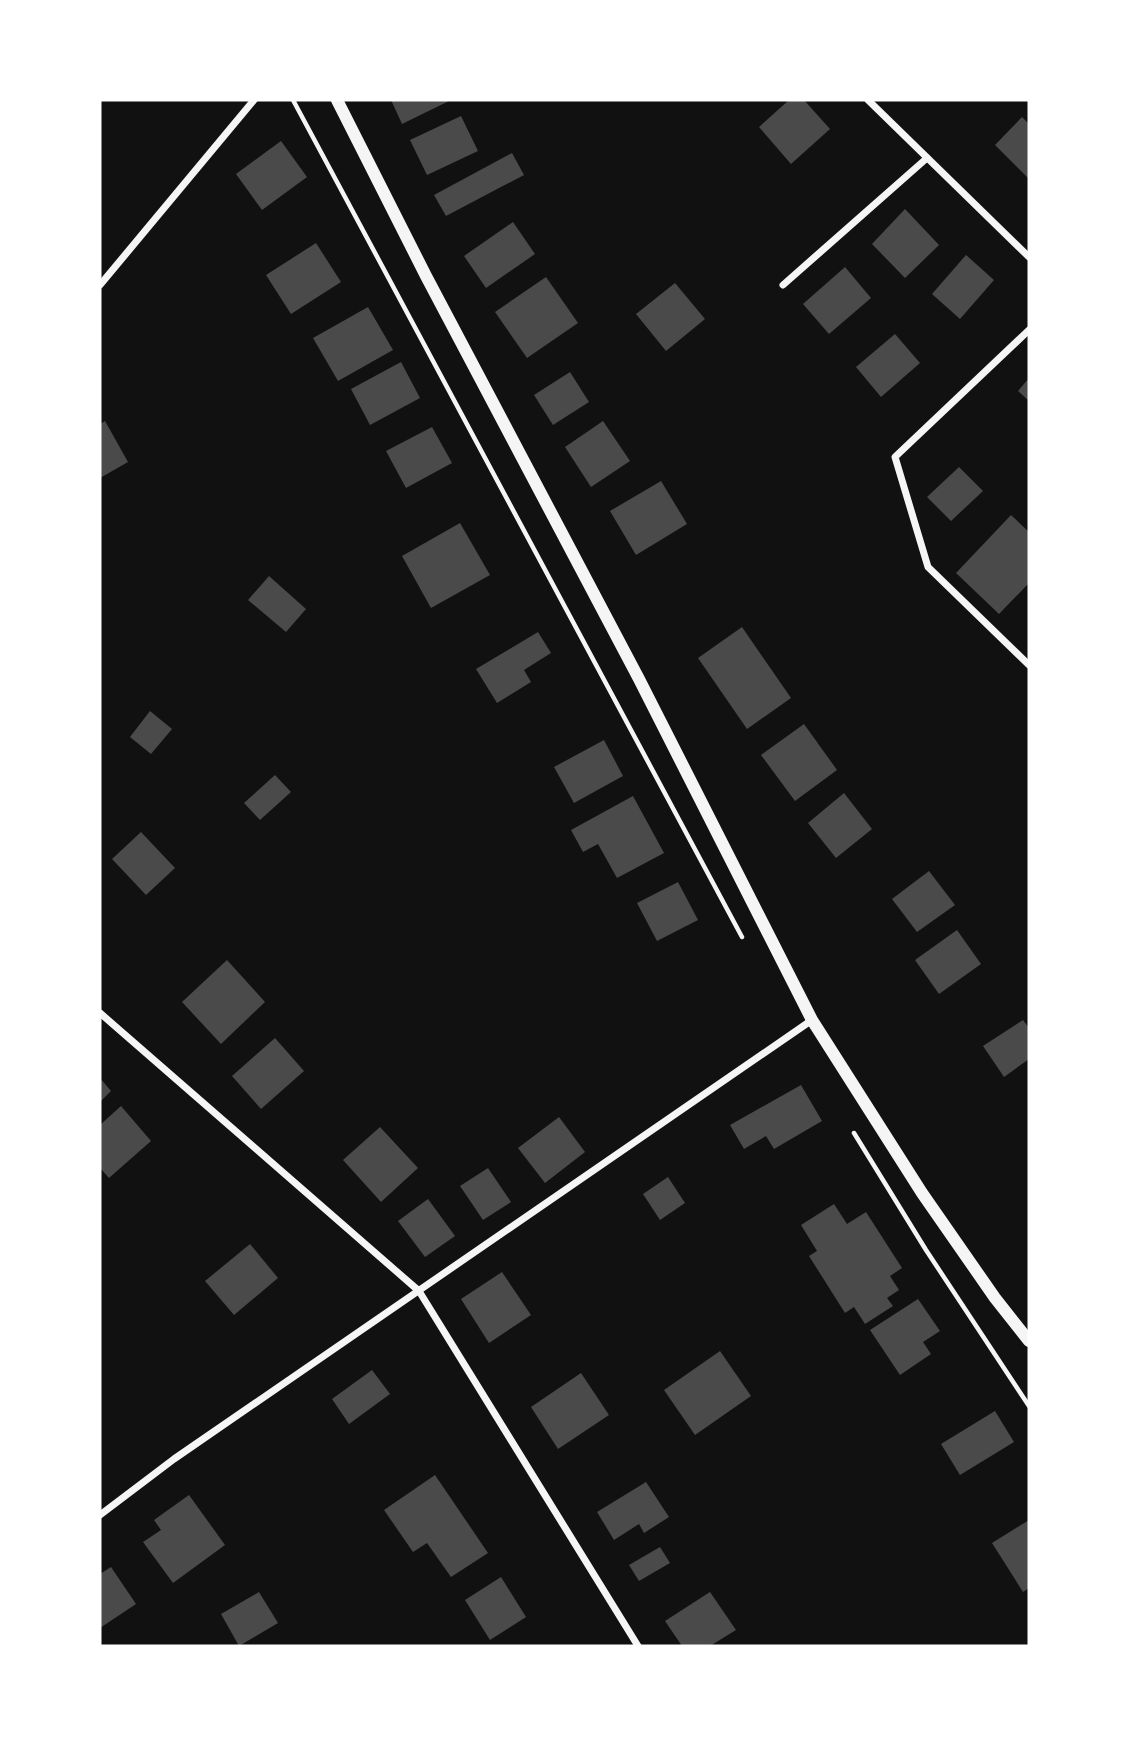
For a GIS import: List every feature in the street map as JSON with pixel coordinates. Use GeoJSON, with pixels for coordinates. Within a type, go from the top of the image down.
{"type":"FeatureCollection","features":[{"type":"Feature","properties":{"kind":"street"},"geometry":{"type":"LineString","coordinates":[[100,285],[254,100]]}},
{"type":"Feature","properties":{"kind":"street"},"geometry":{"type":"LineString","coordinates":[[337,100],[426,276],[639,679],[812,1020],[922,1193],[995,1298],[1029,1341]]}},
{"type":"Feature","properties":{"kind":"street"},"geometry":{"type":"LineString","coordinates":[[868,100],[1029,257]]}},
{"type":"Feature","properties":{"kind":"street"},"geometry":{"type":"LineString","coordinates":[[783,285],[928,158]]}},
{"type":"Feature","properties":{"kind":"street"},"geometry":{"type":"LineString","coordinates":[[1029,330],[895,457],[928,567],[1029,665]]}},
{"type":"Feature","properties":{"kind":"street"},"geometry":{"type":"LineString","coordinates":[[100,1013],[419,1291],[638,1646]]}},
{"type":"Feature","properties":{"kind":"street"},"geometry":{"type":"LineString","coordinates":[[100,1515],[174,1459],[812,1020]]}},
{"type":"Feature","properties":{"kind":"path"},"geometry":{"type":"LineString","coordinates":[[293,100],[747,947]]}},
{"type":"Feature","properties":{"kind":"path"},"geometry":{"type":"LineString","coordinates":[[849,1124],[926,1250],[1029,1406]]}},
{"type":"Feature","properties":{"kind":"building"},"geometry":{"type":"Polygon","coordinates":[[[391,100],[451,100],[402,124],[391,100]]]}},
{"type":"Feature","properties":{"kind":"building"},"geometry":{"type":"Polygon","coordinates":[[[789,100],[804,100],[830,129],[791,164],[759,127],[789,100]]]}},
{"type":"Feature","properties":{"kind":"building"},"geometry":{"type":"Polygon","coordinates":[[[461,116],[478,151],[427,175],[410,140],[461,116]]]}},
{"type":"Feature","properties":{"kind":"building"},"geometry":{"type":"Polygon","coordinates":[[[1022,117],[1029,124],[1029,179],[995,145],[1022,117]]]}},
{"type":"Feature","properties":{"kind":"building"},"geometry":{"type":"Polygon","coordinates":[[[281,141],[307,177],[262,210],[236,174],[281,141]]]}},
{"type":"Feature","properties":{"kind":"building"},"geometry":{"type":"Polygon","coordinates":[[[512,153],[524,175],[446,216],[434,195],[512,153]]]}},
{"type":"Feature","properties":{"kind":"building"},"geometry":{"type":"Polygon","coordinates":[[[905,209],[939,245],[905,278],[872,244],[905,209]]]}},
{"type":"Feature","properties":{"kind":"building"},"geometry":{"type":"Polygon","coordinates":[[[513,222],[535,254],[486,288],[464,256],[513,222]]]}},
{"type":"Feature","properties":{"kind":"building"},"geometry":{"type":"Polygon","coordinates":[[[316,243],[341,282],[291,314],[266,275],[316,243]]]}},
{"type":"Feature","properties":{"kind":"building"},"geometry":{"type":"Polygon","coordinates":[[[966,255],[994,280],[960,319],[932,294],[966,255]]]}},
{"type":"Feature","properties":{"kind":"building"},"geometry":{"type":"Polygon","coordinates":[[[845,267],[871,298],[829,334],[803,304],[845,267]]]}},
{"type":"Feature","properties":{"kind":"building"},"geometry":{"type":"Polygon","coordinates":[[[546,277],[578,323],[527,358],[495,312],[546,277]]]}},
{"type":"Feature","properties":{"kind":"building"},"geometry":{"type":"Polygon","coordinates":[[[675,283],[705,319],[666,351],[636,314],[675,283]]]}},
{"type":"Feature","properties":{"kind":"building"},"geometry":{"type":"Polygon","coordinates":[[[368,307],[393,350],[338,381],[313,338],[368,307]]]}},
{"type":"Feature","properties":{"kind":"building"},"geometry":{"type":"Polygon","coordinates":[[[895,334],[920,363],[881,397],[856,367],[895,334]]]}},
{"type":"Feature","properties":{"kind":"building"},"geometry":{"type":"Polygon","coordinates":[[[401,362],[420,398],[370,425],[351,389],[401,362]]]}},
{"type":"Feature","properties":{"kind":"building"},"geometry":{"type":"Polygon","coordinates":[[[570,372],[589,402],[553,425],[534,395],[570,372]]]}},
{"type":"Feature","properties":{"kind":"building"},"geometry":{"type":"Polygon","coordinates":[[[1029,378],[1029,401],[1018,391],[1029,378]]]}},
{"type":"Feature","properties":{"kind":"building"},"geometry":{"type":"Polygon","coordinates":[[[105,421],[128,462],[100,478],[100,424],[105,421]]]}},
{"type":"Feature","properties":{"kind":"building"},"geometry":{"type":"Polygon","coordinates":[[[603,421],[630,461],[591,487],[565,447],[603,421]]]}},
{"type":"Feature","properties":{"kind":"building"},"geometry":{"type":"Polygon","coordinates":[[[432,427],[452,463],[406,488],[386,451],[432,427]]]}},
{"type":"Feature","properties":{"kind":"building"},"geometry":{"type":"Polygon","coordinates":[[[959,467],[983,491],[951,521],[927,497],[959,467]]]}},
{"type":"Feature","properties":{"kind":"building"},"geometry":{"type":"Polygon","coordinates":[[[661,481],[687,524],[636,555],[610,511],[661,481]]]}},
{"type":"Feature","properties":{"kind":"building"},"geometry":{"type":"Polygon","coordinates":[[[1011,515],[1029,532],[1029,583],[999,614],[956,573],[1011,515]]]}},
{"type":"Feature","properties":{"kind":"building"},"geometry":{"type":"Polygon","coordinates":[[[460,523],[490,575],[431,608],[402,556],[460,523]]]}},
{"type":"Feature","properties":{"kind":"building"},"geometry":{"type":"Polygon","coordinates":[[[269,576],[306,609],[286,632],[248,600],[269,576]]]}},
{"type":"Feature","properties":{"kind":"building"},"geometry":{"type":"Polygon","coordinates":[[[742,627],[791,698],[747,729],[698,658],[742,627]]]}},
{"type":"Feature","properties":{"kind":"building"},"geometry":{"type":"Polygon","coordinates":[[[538,632],[551,653],[524,670],[531,682],[497,703],[476,669],[538,632]]]}},
{"type":"Feature","properties":{"kind":"building"},"geometry":{"type":"Polygon","coordinates":[[[150,711],[172,729],[151,754],[130,737],[150,711]]]}},
{"type":"Feature","properties":{"kind":"building"},"geometry":{"type":"Polygon","coordinates":[[[804,724],[837,770],[795,801],[761,755],[804,724]]]}},
{"type":"Feature","properties":{"kind":"building"},"geometry":{"type":"Polygon","coordinates":[[[604,740],[623,776],[574,803],[554,767],[604,740]]]}},
{"type":"Feature","properties":{"kind":"building"},"geometry":{"type":"Polygon","coordinates":[[[275,775],[291,792],[260,820],[244,803],[275,775]]]}},
{"type":"Feature","properties":{"kind":"building"},"geometry":{"type":"Polygon","coordinates":[[[844,793],[872,829],[836,858],[808,823],[844,793]]]}},
{"type":"Feature","properties":{"kind":"building"},"geometry":{"type":"Polygon","coordinates":[[[633,796],[664,853],[617,878],[598,844],[583,852],[571,830],[633,796]]]}},
{"type":"Feature","properties":{"kind":"building"},"geometry":{"type":"Polygon","coordinates":[[[141,832],[175,868],[146,895],[112,859],[141,832]]]}},
{"type":"Feature","properties":{"kind":"building"},"geometry":{"type":"Polygon","coordinates":[[[929,871],[955,905],[917,932],[892,899],[929,871]]]}},
{"type":"Feature","properties":{"kind":"building"},"geometry":{"type":"Polygon","coordinates":[[[678,882],[698,920],[657,941],[637,903],[678,882]]]}},
{"type":"Feature","properties":{"kind":"building"},"geometry":{"type":"Polygon","coordinates":[[[957,930],[981,964],[939,994],[915,960],[957,930]]]}},
{"type":"Feature","properties":{"kind":"building"},"geometry":{"type":"Polygon","coordinates":[[[227,960],[265,1002],[221,1044],[182,1002],[227,960]]]}},
{"type":"Feature","properties":{"kind":"building"},"geometry":{"type":"Polygon","coordinates":[[[1023,1020],[1029,1028],[1029,1059],[1004,1077],[983,1046],[1023,1020]]]}},
{"type":"Feature","properties":{"kind":"building"},"geometry":{"type":"Polygon","coordinates":[[[275,1038],[304,1071],[261,1109],[232,1076],[275,1038]]]}},
{"type":"Feature","properties":{"kind":"building"},"geometry":{"type":"Polygon","coordinates":[[[100,1078],[111,1091],[100,1102],[100,1078]]]}},
{"type":"Feature","properties":{"kind":"building"},"geometry":{"type":"Polygon","coordinates":[[[801,1085],[822,1121],[774,1149],[766,1136],[744,1149],[730,1125],[801,1085]]]}},
{"type":"Feature","properties":{"kind":"building"},"geometry":{"type":"Polygon","coordinates":[[[121,1106],[151,1141],[109,1178],[100,1168],[100,1125],[121,1106]]]}},
{"type":"Feature","properties":{"kind":"building"},"geometry":{"type":"Polygon","coordinates":[[[559,1117],[585,1152],[545,1183],[518,1148],[559,1117]]]}},
{"type":"Feature","properties":{"kind":"building"},"geometry":{"type":"Polygon","coordinates":[[[380,1127],[418,1168],[381,1202],[343,1160],[380,1127]]]}},
{"type":"Feature","properties":{"kind":"building"},"geometry":{"type":"Polygon","coordinates":[[[488,1168],[511,1202],[483,1220],[460,1186],[488,1168]]]}},
{"type":"Feature","properties":{"kind":"building"},"geometry":{"type":"Polygon","coordinates":[[[668,1177],[685,1203],[660,1220],[643,1194],[668,1177]]]}},
{"type":"Feature","properties":{"kind":"building"},"geometry":{"type":"Polygon","coordinates":[[[428,1199],[455,1236],[425,1257],[398,1221],[428,1199]]]}},
{"type":"Feature","properties":{"kind":"building"},"geometry":{"type":"Polygon","coordinates":[[[834,1204],[847,1224],[866,1212],[902,1268],[890,1276],[899,1290],[887,1298],[893,1306],[865,1324],[854,1307],[845,1313],[809,1256],[817,1251],[801,1225],[834,1204]]]}},
{"type":"Feature","properties":{"kind":"building"},"geometry":{"type":"Polygon","coordinates":[[[250,1244],[278,1278],[234,1315],[205,1281],[250,1244]]]}},
{"type":"Feature","properties":{"kind":"building"},"geometry":{"type":"Polygon","coordinates":[[[502,1272],[531,1315],[489,1343],[461,1299],[502,1272]]]}},
{"type":"Feature","properties":{"kind":"building"},"geometry":{"type":"Polygon","coordinates":[[[918,1299],[940,1331],[923,1342],[931,1354],[900,1375],[870,1330],[918,1299]]]}},
{"type":"Feature","properties":{"kind":"building"},"geometry":{"type":"Polygon","coordinates":[[[720,1351],[751,1396],[695,1435],[664,1390],[720,1351]]]}},
{"type":"Feature","properties":{"kind":"building"},"geometry":{"type":"Polygon","coordinates":[[[372,1370],[390,1394],[349,1424],[332,1399],[372,1370]]]}},
{"type":"Feature","properties":{"kind":"building"},"geometry":{"type":"Polygon","coordinates":[[[581,1373],[609,1415],[558,1449],[531,1407],[581,1373]]]}},
{"type":"Feature","properties":{"kind":"building"},"geometry":{"type":"Polygon","coordinates":[[[995,1411],[1014,1442],[960,1475],[941,1444],[995,1411]]]}},
{"type":"Feature","properties":{"kind":"building"},"geometry":{"type":"Polygon","coordinates":[[[435,1475],[488,1553],[451,1577],[427,1543],[413,1552],[384,1510],[435,1475]]]}},
{"type":"Feature","properties":{"kind":"building"},"geometry":{"type":"Polygon","coordinates":[[[646,1482],[669,1517],[644,1533],[639,1524],[614,1540],[597,1512],[646,1482]]]}},
{"type":"Feature","properties":{"kind":"building"},"geometry":{"type":"Polygon","coordinates":[[[189,1495],[225,1545],[173,1583],[143,1542],[161,1530],[154,1520],[189,1495]]]}},
{"type":"Feature","properties":{"kind":"building"},"geometry":{"type":"Polygon","coordinates":[[[1029,1520],[1029,1588],[1023,1592],[992,1543],[1029,1520]]]}},
{"type":"Feature","properties":{"kind":"building"},"geometry":{"type":"Polygon","coordinates":[[[660,1547],[670,1563],[639,1581],[629,1565],[660,1547]]]}},
{"type":"Feature","properties":{"kind":"building"},"geometry":{"type":"Polygon","coordinates":[[[111,1567],[136,1604],[100,1628],[100,1574],[111,1567]]]}},
{"type":"Feature","properties":{"kind":"building"},"geometry":{"type":"Polygon","coordinates":[[[501,1577],[526,1617],[490,1640],[465,1600],[501,1577]]]}},
{"type":"Feature","properties":{"kind":"building"},"geometry":{"type":"Polygon","coordinates":[[[259,1592],[278,1623],[239,1646],[221,1614],[259,1592]]]}},
{"type":"Feature","properties":{"kind":"building"},"geometry":{"type":"Polygon","coordinates":[[[710,1592],[736,1630],[710,1646],[682,1646],[665,1621],[710,1592]]]}}]}
